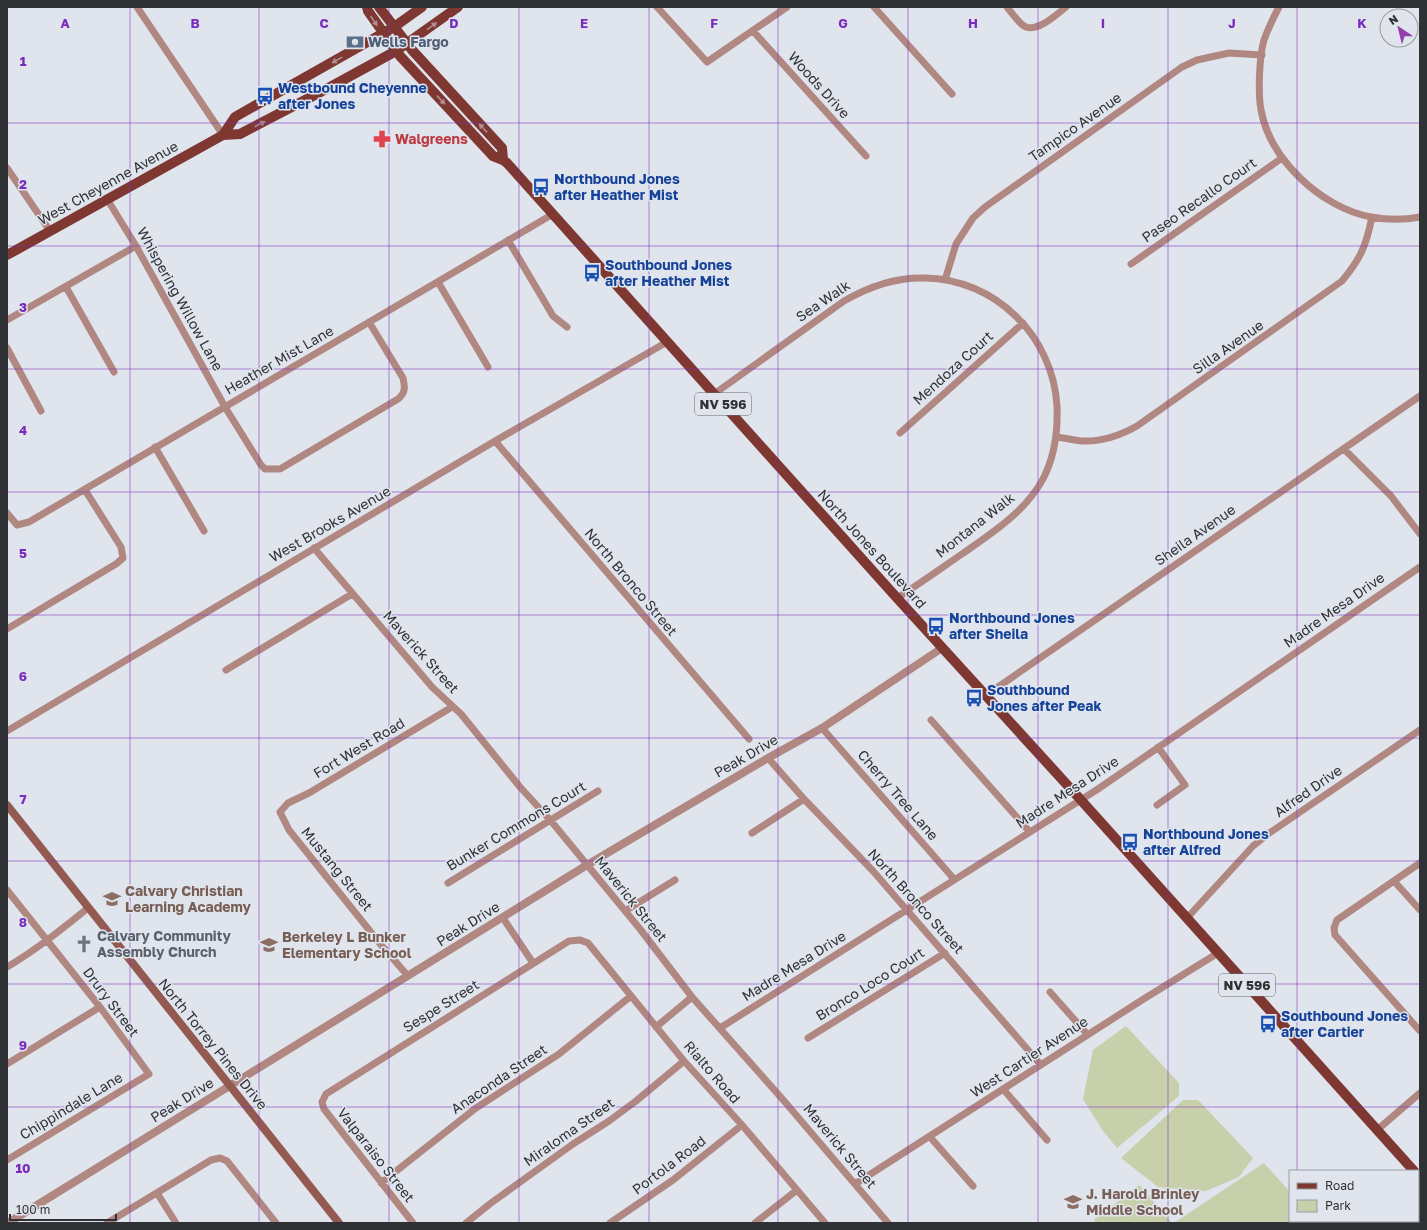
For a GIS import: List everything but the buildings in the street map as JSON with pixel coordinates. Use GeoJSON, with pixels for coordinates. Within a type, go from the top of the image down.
{"type":"FeatureCollection","features":[{"type":"Feature","properties":{"kind":"main road","name":"North Jones Boulevard"},"geometry":{"type":"LineString","coordinates":[[367,7],[368,12],[396,51],[493,156],[503,160],[553,214],[1413,1170]]}},
{"type":"Feature","properties":{"kind":"main road","name":"North Jones Boulevard"},"geometry":{"type":"LineString","coordinates":[[379,7],[407,44],[502,148],[503,160]]}},
{"type":"Feature","properties":{"kind":"main road","name":"West Cheyenne Avenue"},"geometry":{"type":"LineString","coordinates":[[223,135],[235,117],[383,34],[422,7]]}},
{"type":"Feature","properties":{"kind":"main road","name":"West Cheyenne Avenue"},"geometry":{"type":"LineString","coordinates":[[7,255],[223,135],[240,134],[396,51],[458,7]]}},
{"type":"Feature","properties":{"kind":"main road","name":"North Torrey Pines Drive"},"geometry":{"type":"LineString","coordinates":[[7,805],[339,1223]]}},
{"type":"Feature","properties":{"kind":"street"},"geometry":{"type":"LineString","coordinates":[[137,7],[223,135]]}},
{"type":"Feature","properties":{"kind":"street"},"geometry":{"type":"LineString","coordinates":[[657,7],[707,62],[787,7]]}},
{"type":"Feature","properties":{"kind":"street"},"geometry":{"type":"LineString","coordinates":[[874,7],[952,94]]}},
{"type":"Feature","properties":{"kind":"street"},"geometry":{"type":"LineString","coordinates":[[1007,7],[1025,27],[1031,28],[1038,27],[1066,7]]}},
{"type":"Feature","properties":{"kind":"street"},"geometry":{"type":"LineString","coordinates":[[1279,7],[1268,28],[1264,42],[1260,84],[1261,110],[1270,138],[1282,158],[1304,181],[1323,197],[1339,206],[1372,217],[1401,219],[1420,217]]}},
{"type":"Feature","properties":{"kind":"street","name":"Woods Drive"},"geometry":{"type":"LineString","coordinates":[[753,31],[866,156]]}},
{"type":"Feature","properties":{"kind":"street","name":"Tampico Avenue"},"geometry":{"type":"LineString","coordinates":[[946,280],[956,244],[973,218],[985,207],[1156,85],[1182,67],[1197,60],[1229,53],[1262,55]]}},
{"type":"Feature","properties":{"kind":"street","name":"Paseo Recallo Court"},"geometry":{"type":"LineString","coordinates":[[1131,264],[1282,158]]}},
{"type":"Feature","properties":{"kind":"street"},"geometry":{"type":"LineString","coordinates":[[7,168],[50,231]]}},
{"type":"Feature","properties":{"kind":"street","name":"Whispering Willow Lane"},"geometry":{"type":"LineString","coordinates":[[107,199],[136,246],[225,407],[265,469],[280,469],[402,396],[405,387],[403,378],[369,322]]}},
{"type":"Feature","properties":{"kind":"street","name":"Heather Mist Lane"},"geometry":{"type":"LineString","coordinates":[[7,513],[17,525],[29,522],[86,490],[155,447],[553,214]]}},
{"type":"Feature","properties":{"kind":"street","name":"Silla Avenue"},"geometry":{"type":"LineString","coordinates":[[1056,437],[1083,441],[1104,438],[1124,433],[1144,422],[1342,281],[1356,264],[1366,242],[1372,217]]}},
{"type":"Feature","properties":{"kind":"street"},"geometry":{"type":"LineString","coordinates":[[508,240],[553,316],[567,327]]}},
{"type":"Feature","properties":{"kind":"street"},"geometry":{"type":"LineString","coordinates":[[7,320],[136,246]]}},
{"type":"Feature","properties":{"kind":"street","name":"Sea Walk"},"geometry":{"type":"LineString","coordinates":[[714,394],[844,301],[860,292],[888,282],[924,278],[946,280],[975,289],[1005,306],[1023,323]]}},
{"type":"Feature","properties":{"kind":"street"},"geometry":{"type":"LineString","coordinates":[[438,282],[488,367]]}},
{"type":"Feature","properties":{"kind":"street"},"geometry":{"type":"LineString","coordinates":[[66,287],[114,372]]}},
{"type":"Feature","properties":{"kind":"street","name":"Montana Walk"},"geometry":{"type":"LineString","coordinates":[[897,598],[988,536],[1019,511],[1035,492],[1043,478],[1051,458],[1058,425],[1056,391],[1049,365],[1034,337],[1023,323]]}},
{"type":"Feature","properties":{"kind":"street","name":"Mendoza Court"},"geometry":{"type":"LineString","coordinates":[[900,433],[1023,323]]}},
{"type":"Feature","properties":{"kind":"street","name":"West Brooks Avenue"},"geometry":{"type":"LineString","coordinates":[[7,731],[495,441],[667,342]]}},
{"type":"Feature","properties":{"kind":"street"},"geometry":{"type":"LineString","coordinates":[[7,348],[41,411]]}},
{"type":"Feature","properties":{"kind":"street","name":"Sheila Avenue"},"geometry":{"type":"LineString","coordinates":[[986,696],[1420,396]]}},
{"type":"Feature","properties":{"kind":"street","name":"North Bronco Street"},"geometry":{"type":"LineString","coordinates":[[495,441],[749,739]]}},
{"type":"Feature","properties":{"kind":"street"},"geometry":{"type":"LineString","coordinates":[[155,447],[204,531]]}},
{"type":"Feature","properties":{"kind":"street"},"geometry":{"type":"LineString","coordinates":[[1344,449],[1391,496],[1420,534]]}},
{"type":"Feature","properties":{"kind":"street"},"geometry":{"type":"LineString","coordinates":[[7,629],[116,564],[123,558],[121,547],[86,490]]}},
{"type":"Feature","properties":{"kind":"street","name":"Maverick Street"},"geometry":{"type":"LineString","coordinates":[[314,548],[432,687],[461,714],[520,787],[551,821],[625,911],[692,997],[785,1102],[888,1223]]}},
{"type":"Feature","properties":{"kind":"street","name":"Madre Mesa Drive"},"geometry":{"type":"LineString","coordinates":[[720,1028],[1098,789],[1420,567]]}},
{"type":"Feature","properties":{"kind":"street"},"geometry":{"type":"LineString","coordinates":[[226,670],[352,594]]}},
{"type":"Feature","properties":{"kind":"street","name":"Peak Drive"},"geometry":{"type":"LineString","coordinates":[[8,1223],[587,865],[768,758],[822,728],[942,648]]}},
{"type":"Feature","properties":{"kind":"street","name":"Fort West Road"},"geometry":{"type":"LineString","coordinates":[[280,812],[288,803],[309,794],[452,707]]}},
{"type":"Feature","properties":{"kind":"street"},"geometry":{"type":"LineString","coordinates":[[931,720],[1029,832]]}},
{"type":"Feature","properties":{"kind":"street","name":"Cherry Tree Lane"},"geometry":{"type":"LineString","coordinates":[[822,728],[954,879]]}},
{"type":"Feature","properties":{"kind":"street","name":"Alfred Drive"},"geometry":{"type":"LineString","coordinates":[[1187,918],[1253,846],[1268,834],[1420,730]]}},
{"type":"Feature","properties":{"kind":"street"},"geometry":{"type":"LineString","coordinates":[[1157,805],[1185,786],[1158,747]]}},
{"type":"Feature","properties":{"kind":"street","name":"North Bronco Street"},"geometry":{"type":"LineString","coordinates":[[768,758],[804,799],[873,871],[1041,1065]]}},
{"type":"Feature","properties":{"kind":"street","name":"Bunker Commons Court"},"geometry":{"type":"LineString","coordinates":[[448,883],[598,792]]}},
{"type":"Feature","properties":{"kind":"street"},"geometry":{"type":"LineString","coordinates":[[752,833],[804,799]]}},
{"type":"Feature","properties":{"kind":"street","name":"Mustang Street"},"geometry":{"type":"LineString","coordinates":[[280,812],[289,830],[408,976]]}},
{"type":"Feature","properties":{"kind":"street"},"geometry":{"type":"LineString","coordinates":[[1420,863],[1337,920],[1334,928],[1335,935],[1420,1031]]}},
{"type":"Feature","properties":{"kind":"street"},"geometry":{"type":"LineString","coordinates":[[625,911],[675,880]]}},
{"type":"Feature","properties":{"kind":"street"},"geometry":{"type":"LineString","coordinates":[[1394,881],[1420,910]]}},
{"type":"Feature","properties":{"kind":"street","name":"Drury Street"},"geometry":{"type":"LineString","coordinates":[[7,890],[100,1007],[149,1074]]}},
{"type":"Feature","properties":{"kind":"street"},"geometry":{"type":"LineString","coordinates":[[7,967],[25,957],[47,941],[88,908]]}},
{"type":"Feature","properties":{"kind":"street"},"geometry":{"type":"LineString","coordinates":[[503,918],[533,963]]}},
{"type":"Feature","properties":{"kind":"street","name":"Sespe Street"},"geometry":{"type":"LineString","coordinates":[[322,1102],[326,1094],[533,963],[569,941],[580,940]]}},
{"type":"Feature","properties":{"kind":"street","name":"Rialto Road"},"geometry":{"type":"LineString","coordinates":[[580,940],[588,943],[684,1061],[742,1125],[825,1223]]}},
{"type":"Feature","properties":{"kind":"street","name":"Bronco Loco Court"},"geometry":{"type":"LineString","coordinates":[[808,1038],[945,953]]}},
{"type":"Feature","properties":{"kind":"street","name":"West Cartier Avenue"},"geometry":{"type":"LineString","coordinates":[[855,1184],[1218,953]]}},
{"type":"Feature","properties":{"kind":"street"},"geometry":{"type":"LineString","coordinates":[[1050,992],[1088,1035]]}},
{"type":"Feature","properties":{"kind":"street","name":"Anaconda Street"},"geometry":{"type":"LineString","coordinates":[[381,1183],[476,1108],[559,1054],[631,996]]}},
{"type":"Feature","properties":{"kind":"street"},"geometry":{"type":"LineString","coordinates":[[656,1027],[692,997]]}},
{"type":"Feature","properties":{"kind":"street"},"geometry":{"type":"LineString","coordinates":[[7,1064],[100,1007]]}},
{"type":"Feature","properties":{"kind":"street","name":"Miraloma Street"},"geometry":{"type":"LineString","coordinates":[[466,1223],[560,1153],[636,1101],[684,1061]]}},
{"type":"Feature","properties":{"kind":"street","name":"Chippindale Lane"},"geometry":{"type":"LineString","coordinates":[[7,1160],[149,1074]]}},
{"type":"Feature","properties":{"kind":"street"},"geometry":{"type":"LineString","coordinates":[[1004,1090],[1047,1140]]}},
{"type":"Feature","properties":{"kind":"street"},"geometry":{"type":"LineString","coordinates":[[1377,1130],[1420,1093]]}},
{"type":"Feature","properties":{"kind":"street","name":"Valparaiso Street"},"geometry":{"type":"LineString","coordinates":[[322,1102],[324,1109],[413,1223]]}},
{"type":"Feature","properties":{"kind":"street","name":"Portola Road"},"geometry":{"type":"LineString","coordinates":[[610,1223],[673,1180],[742,1125]]}},
{"type":"Feature","properties":{"kind":"street"},"geometry":{"type":"LineString","coordinates":[[930,1137],[973,1186]]}},
{"type":"Feature","properties":{"kind":"street"},"geometry":{"type":"LineString","coordinates":[[107,1223],[211,1160],[220,1158],[227,1161],[276,1223]]}},
{"type":"Feature","properties":{"kind":"street"},"geometry":{"type":"LineString","coordinates":[[755,1223],[797,1190]]}},
{"type":"Feature","properties":{"kind":"street"},"geometry":{"type":"LineString","coordinates":[[157,1193],[176,1223]]}},
{"type":"Feature","properties":{"kind":"green space"},"geometry":{"type":"Polygon","coordinates":[[[1126,1026],[1179,1083],[1179,1096],[1117,1148],[1103,1131],[1083,1099],[1093,1050],[1126,1026]]]}},
{"type":"Feature","properties":{"kind":"green space"},"geometry":{"type":"Polygon","coordinates":[[[1183,1100],[1198,1100],[1253,1158],[1239,1177],[1206,1191],[1158,1187],[1121,1158],[1183,1100]]]}},
{"type":"Feature","properties":{"kind":"green space"},"geometry":{"type":"Polygon","coordinates":[[[1264,1163],[1289,1191],[1289,1222],[1317,1223],[1174,1223],[1264,1163]]]}},
{"type":"Feature","properties":{"kind":"green space"},"geometry":{"type":"Polygon","coordinates":[[[1139,1185],[1172,1223],[1096,1223],[1094,1220],[1139,1185]]]}},
{"type":"Feature","properties":{"kind":"place","name":"Wells Fargo"},"geometry":{"type":"Point","coordinates":[355,42]}},
{"type":"Feature","properties":{"kind":"place","name":"Westbound Cheyenne after Jones"},"geometry":{"type":"Point","coordinates":[265,96]}},
{"type":"Feature","properties":{"kind":"place","name":"Walgreens"},"geometry":{"type":"Point","coordinates":[382,139]}},
{"type":"Feature","properties":{"kind":"place","name":"Northbound Jones after Heather Mist"},"geometry":{"type":"Point","coordinates":[541,187]}},
{"type":"Feature","properties":{"kind":"place","name":"Southbound Jones after Heather Mist"},"geometry":{"type":"Point","coordinates":[592,273]}},
{"type":"Feature","properties":{"kind":"place","name":"Northbound Jones after Sheila"},"geometry":{"type":"Point","coordinates":[936,626]}},
{"type":"Feature","properties":{"kind":"place","name":"Southbound Jones after Peak"},"geometry":{"type":"Point","coordinates":[974,698]}},
{"type":"Feature","properties":{"kind":"place","name":"Northbound Jones after Alfred"},"geometry":{"type":"Point","coordinates":[1130,842]}},
{"type":"Feature","properties":{"kind":"place","name":"Calvary Christian Learning Academy"},"geometry":{"type":"Point","coordinates":[112,899]}},
{"type":"Feature","properties":{"kind":"place","name":"Calvary Community Assembly Church"},"geometry":{"type":"Point","coordinates":[84,944]}},
{"type":"Feature","properties":{"kind":"place","name":"Berkeley L Bunker Elementary School"},"geometry":{"type":"Point","coordinates":[269,945]}},
{"type":"Feature","properties":{"kind":"place","name":"Southbound Jones after Cartier"},"geometry":{"type":"Point","coordinates":[1268,1024]}},
{"type":"Feature","properties":{"kind":"place","name":"J. Harold Brinley Middle School"},"geometry":{"type":"Point","coordinates":[1073,1202]}}]}
